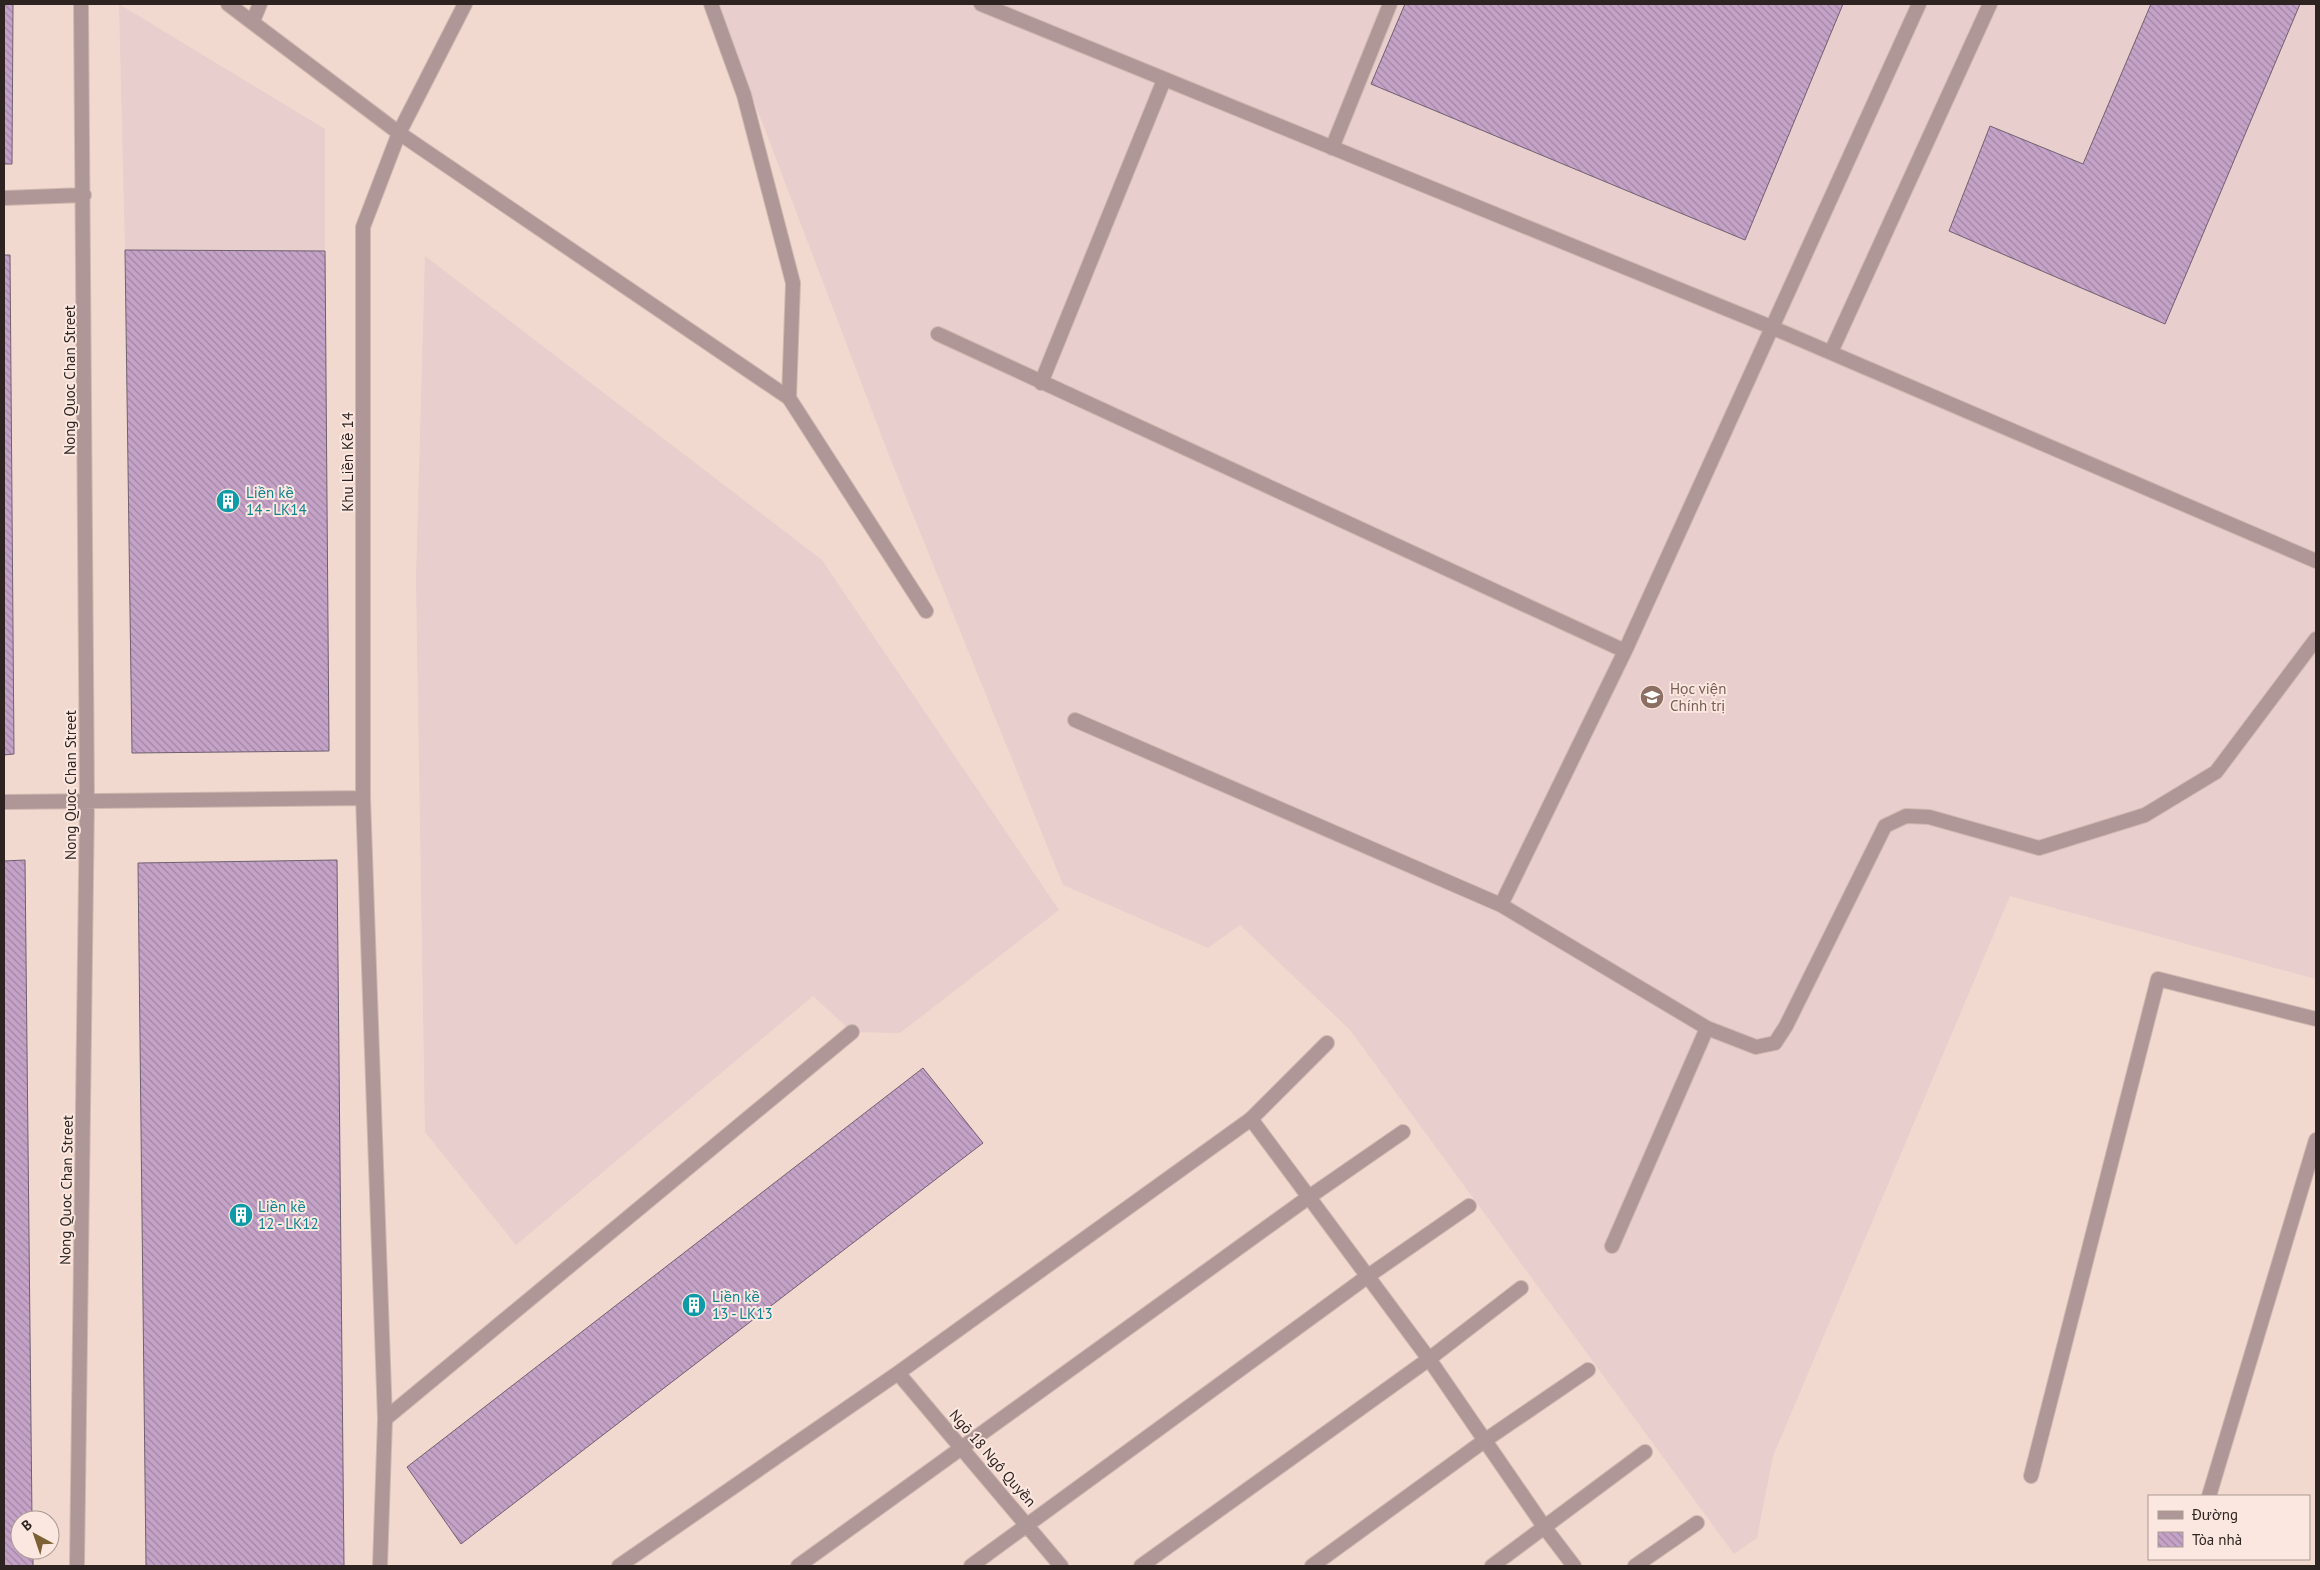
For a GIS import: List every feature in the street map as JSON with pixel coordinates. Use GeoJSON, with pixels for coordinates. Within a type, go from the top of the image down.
{"type":"FeatureCollection","features":[{"type":"Feature","properties":{"kind":"street","name":"Nong Quoc Chan Street"},"geometry":{"type":"LineString","coordinates":[[77,1566],[87,800],[84,195],[81,4]]}},
{"type":"Feature","properties":{"kind":"street"},"geometry":{"type":"LineString","coordinates":[[228,4],[399,133],[790,398],[926,610]]}},
{"type":"Feature","properties":{"kind":"street"},"geometry":{"type":"LineString","coordinates":[[253,21],[260,4]]}},
{"type":"Feature","properties":{"kind":"street","name":"Khu Liền Kề 14"},"geometry":{"type":"LineString","coordinates":[[380,1566],[385,1419],[363,798],[363,226],[399,133],[465,4]]}},
{"type":"Feature","properties":{"kind":"street"},"geometry":{"type":"LineString","coordinates":[[711,4],[744,95],[793,283],[790,398]]}},
{"type":"Feature","properties":{"kind":"street"},"geometry":{"type":"LineString","coordinates":[[981,4],[1831,352],[2316,561]]}},
{"type":"Feature","properties":{"kind":"street"},"geometry":{"type":"LineString","coordinates":[[1332,148],[1390,4]]}},
{"type":"Feature","properties":{"kind":"street"},"geometry":{"type":"LineString","coordinates":[[1501,905],[1624,651],[1919,4]]}},
{"type":"Feature","properties":{"kind":"street"},"geometry":{"type":"LineString","coordinates":[[1831,352],[1990,4]]}},
{"type":"Feature","properties":{"kind":"street"},"geometry":{"type":"LineString","coordinates":[[1041,383],[1164,80]]}},
{"type":"Feature","properties":{"kind":"street"},"geometry":{"type":"LineString","coordinates":[[4,198],[84,195]]}},
{"type":"Feature","properties":{"kind":"street"},"geometry":{"type":"LineString","coordinates":[[938,334],[1624,651]]}},
{"type":"Feature","properties":{"kind":"street"},"geometry":{"type":"LineString","coordinates":[[1075,720],[1501,905],[1707,1028],[1756,1047],[1775,1042],[1786,1026],[1885,826],[1906,816],[1929,817],[2039,848],[2145,815],[2216,772],[2316,639]]}},
{"type":"Feature","properties":{"kind":"street"},"geometry":{"type":"LineString","coordinates":[[4,802],[363,798]]}},
{"type":"Feature","properties":{"kind":"street"},"geometry":{"type":"LineString","coordinates":[[2031,1476],[2158,979],[2316,1019]]}},
{"type":"Feature","properties":{"kind":"street"},"geometry":{"type":"LineString","coordinates":[[1612,1246],[1707,1028]]}},
{"type":"Feature","properties":{"kind":"street"},"geometry":{"type":"LineString","coordinates":[[385,1419],[852,1032]]}},
{"type":"Feature","properties":{"kind":"street"},"geometry":{"type":"LineString","coordinates":[[619,1566],[898,1373],[1251,1119],[1326,1043]]}},
{"type":"Feature","properties":{"kind":"street"},"geometry":{"type":"LineString","coordinates":[[1251,1119],[1429,1359],[1544,1528],[1574,1566]]}},
{"type":"Feature","properties":{"kind":"street"},"geometry":{"type":"LineString","coordinates":[[798,1566],[1309,1198],[1404,1132]]}},
{"type":"Feature","properties":{"kind":"street"},"geometry":{"type":"LineString","coordinates":[[2209,1495],[2316,1140]]}},
{"type":"Feature","properties":{"kind":"street"},"geometry":{"type":"LineString","coordinates":[[971,1566],[1368,1276],[1469,1206]]}},
{"type":"Feature","properties":{"kind":"street"},"geometry":{"type":"LineString","coordinates":[[1141,1566],[1429,1359],[1521,1288]]}},
{"type":"Feature","properties":{"kind":"street"},"geometry":{"type":"LineString","coordinates":[[1312,1566],[1484,1441],[1588,1370]]}},
{"type":"Feature","properties":{"kind":"street","name":"Ngõ 18 Ngô Quyền"},"geometry":{"type":"LineString","coordinates":[[898,1373],[1028,1524],[1061,1566]]}},
{"type":"Feature","properties":{"kind":"street"},"geometry":{"type":"LineString","coordinates":[[1492,1566],[1645,1452]]}},
{"type":"Feature","properties":{"kind":"street"},"geometry":{"type":"LineString","coordinates":[[1635,1566],[1697,1523]]}},
{"type":"Feature","properties":{"kind":"shaded area"},"geometry":{"type":"Polygon","coordinates":[[[119,4],[325,129],[325,251],[125,250],[119,4]]]}},
{"type":"Feature","properties":{"kind":"shaded area","name":"Học viện Chính trị"},"geometry":{"type":"Polygon","coordinates":[[[717,4],[2316,4],[2316,979],[2010,896],[1773,1456],[1757,1538],[1734,1554],[1350,1030],[1240,925],[1208,948],[1063,885],[890,458],[717,4]]]}},
{"type":"Feature","properties":{"kind":"shaded area"},"geometry":{"type":"Polygon","coordinates":[[[425,256],[822,560],[1059,910],[900,1033],[852,1032],[813,996],[516,1245],[425,1132],[416,579],[425,256]]]}},
{"type":"Feature","properties":{"kind":"building"},"geometry":{"type":"Polygon","coordinates":[[[4,4],[13,4],[12,164],[4,164],[4,4]]]}},
{"type":"Feature","properties":{"kind":"building"},"geometry":{"type":"Polygon","coordinates":[[[1405,4],[1843,4],[1745,240],[1371,84],[1405,4]]]}},
{"type":"Feature","properties":{"kind":"building"},"geometry":{"type":"Polygon","coordinates":[[[2151,4],[2300,4],[2165,324],[1949,231],[1990,126],[2083,164],[2151,4]]]}},
{"type":"Feature","properties":{"kind":"building","name":"Liền kề 14 - LK14"},"geometry":{"type":"Polygon","coordinates":[[[125,250],[325,251],[329,751],[132,753],[125,250]]]}},
{"type":"Feature","properties":{"kind":"building"},"geometry":{"type":"Polygon","coordinates":[[[4,255],[10,255],[14,754],[4,755],[4,255]]]}},
{"type":"Feature","properties":{"kind":"building"},"geometry":{"type":"Polygon","coordinates":[[[25,860],[32,1510],[10,1510],[10,1560],[33,1560],[33,1566],[4,1566],[4,861],[25,860]]]}},
{"type":"Feature","properties":{"kind":"building","name":"Liền kề 12 - LK12"},"geometry":{"type":"Polygon","coordinates":[[[337,860],[344,1566],[146,1566],[138,863],[337,860]]]}},
{"type":"Feature","properties":{"kind":"building","name":"Liền kề 13 - LK13"},"geometry":{"type":"Polygon","coordinates":[[[923,1068],[983,1143],[461,1544],[407,1467],[923,1068]]]}},
{"type":"Feature","properties":{"kind":"place","name":"Liền kề 14 - LK14"},"geometry":{"type":"Point","coordinates":[228,501]}},
{"type":"Feature","properties":{"kind":"place","name":"Học viện Chính trị"},"geometry":{"type":"Point","coordinates":[1652,697]}},
{"type":"Feature","properties":{"kind":"place","name":"Liền kề 12 - LK12"},"geometry":{"type":"Point","coordinates":[241,1215]}},
{"type":"Feature","properties":{"kind":"place","name":"Liền kề 13 - LK13"},"geometry":{"type":"Point","coordinates":[694,1305]}}]}
